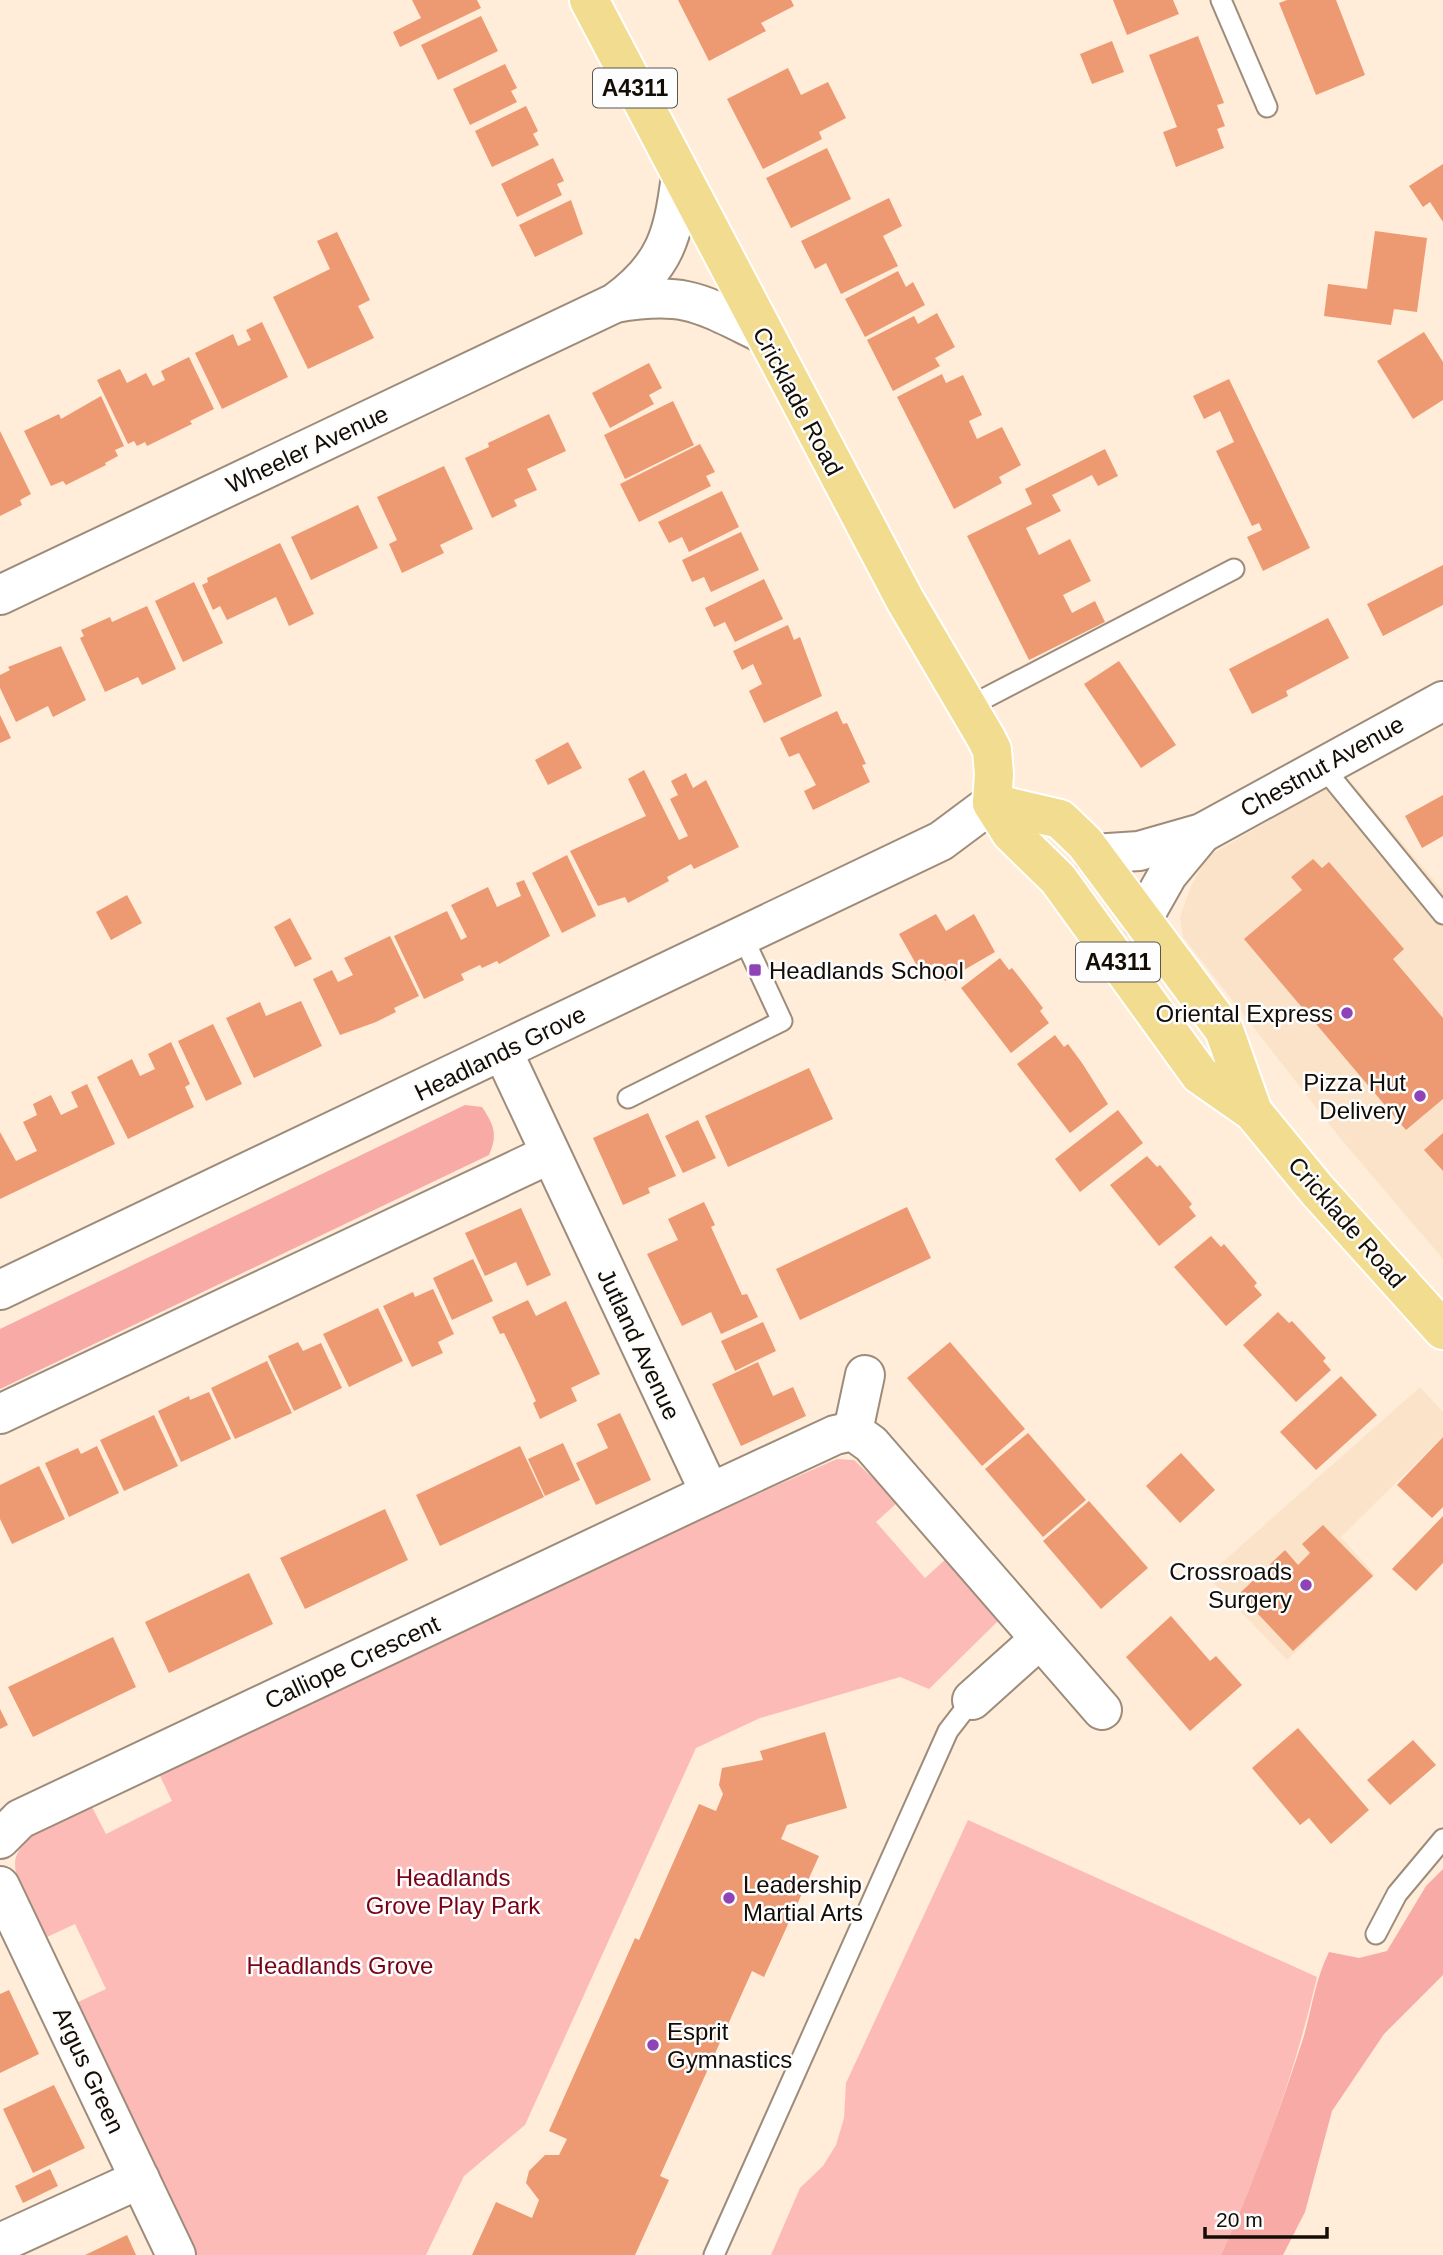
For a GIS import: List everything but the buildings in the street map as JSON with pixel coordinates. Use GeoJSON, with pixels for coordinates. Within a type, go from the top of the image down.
{"type":"FeatureCollection","features":[{"type":"Feature","properties":{"kind":"main road","name":"Cricklade Road"},"geometry":{"type":"LineString","coordinates":[[589,0],[762,333],[915,618],[992,750],[992,803],[1011,833],[1058,879],[1200,1075],[1253,1112],[1317,1190],[1438,1315]]}},
{"type":"Feature","properties":{"kind":"main road","name":"Cricklade Road"},"geometry":{"type":"LineString","coordinates":[[992,803],[1060,818],[1093,854],[1224,1030],[1253,1112]]}},
{"type":"Feature","properties":{"kind":"street","name":"Wheeler Avenue"},"geometry":{"type":"LineString","coordinates":[[0,595],[615,303],[646,278],[664,252],[675,224],[681,176]]}},
{"type":"Feature","properties":{"kind":"street","name":"Wheeler Avenue"},"geometry":{"type":"LineString","coordinates":[[615,303],[663,296],[681,299],[704,305],[762,333]]}},
{"type":"Feature","properties":{"kind":"street","name":"Chestnut Avenue"},"geometry":{"type":"LineString","coordinates":[[1093,854],[1139,851],[1202,833],[1443,701]]}},
{"type":"Feature","properties":{"kind":"street","name":"Headlands Grove"},"geometry":{"type":"LineString","coordinates":[[0,1290],[941,841],[992,803]]}},
{"type":"Feature","properties":{"kind":"street","name":"Chestnut Avenue"},"geometry":{"type":"LineString","coordinates":[[1142,920],[1168,874],[1202,833]]}},
{"type":"Feature","properties":{"kind":"street","name":"Jutland Avenue"},"geometry":{"type":"LineString","coordinates":[[503,1052],[710,1493]]}},
{"type":"Feature","properties":{"kind":"street"},"geometry":{"type":"LineString","coordinates":[[0,1414],[550,1154]]}},
{"type":"Feature","properties":{"kind":"street"},"geometry":{"type":"LineString","coordinates":[[853,1431],[864,1375]]}},
{"type":"Feature","properties":{"kind":"street"},"geometry":{"type":"LineString","coordinates":[[710,1493],[828,1438],[853,1431]]}},
{"type":"Feature","properties":{"kind":"street"},"geometry":{"type":"LineString","coordinates":[[853,1431],[871,1444],[1102,1710]]}},
{"type":"Feature","properties":{"kind":"street","name":"Calliope Crescent"},"geometry":{"type":"LineString","coordinates":[[0,1839],[20,1819],[710,1493]]}},
{"type":"Feature","properties":{"kind":"street"},"geometry":{"type":"LineString","coordinates":[[972,1700],[1040,1639]]}},
{"type":"Feature","properties":{"kind":"street","name":"Argus Green"},"geometry":{"type":"LineString","coordinates":[[0,1886],[176,2255]]}},
{"type":"Feature","properties":{"kind":"street"},"geometry":{"type":"LineString","coordinates":[[0,2244],[140,2179]]}},
{"type":"Feature","properties":{"kind":"lane"},"geometry":{"type":"LineString","coordinates":[[1221,0],[1267,107]]}},
{"type":"Feature","properties":{"kind":"lane"},"geometry":{"type":"LineString","coordinates":[[968,707],[1234,569]]}},
{"type":"Feature","properties":{"kind":"lane"},"geometry":{"type":"LineString","coordinates":[[1322,766],[1443,914]]}},
{"type":"Feature","properties":{"kind":"lane"},"geometry":{"type":"LineString","coordinates":[[628,1098],[782,1021],[743,937]]}},
{"type":"Feature","properties":{"kind":"lane"},"geometry":{"type":"LineString","coordinates":[[714,2255],[948,1731],[972,1700]]}},
{"type":"Feature","properties":{"kind":"lane"},"geometry":{"type":"LineString","coordinates":[[1376,1934],[1397,1894],[1443,1839]]}},
{"type":"Feature","properties":{"kind":"shaded area"},"geometry":{"type":"Polygon","coordinates":[[[1346,776],[1443,891],[1443,1259],[1340,1138],[1183,937],[1180,917],[1191,886],[1207,857],[1346,776]]]}},
{"type":"Feature","properties":{"kind":"shaded area"},"geometry":{"type":"Polygon","coordinates":[[[465,1105],[482,1107],[489,1119],[494,1136],[489,1155],[0,1389],[0,1329],[465,1105]]]}},
{"type":"Feature","properties":{"kind":"shaded area"},"geometry":{"type":"Polygon","coordinates":[[[1420,1387],[1443,1412],[1443,1436],[1341,1537],[1375,1575],[1287,1660],[1207,1576],[1420,1387]]]}},
{"type":"Feature","properties":{"kind":"shaded area"},"geometry":{"type":"Polygon","coordinates":[[[1443,1869],[1443,1975],[1384,2034],[1332,2111],[1305,2212],[1283,2255],[1221,2255],[1275,2121],[1303,2039],[1320,1973],[1329,1952],[1359,1958],[1387,1951],[1426,1886],[1443,1869]]]}},
{"type":"Feature","properties":{"kind":"green space","name":"Headlands Grove"},"geometry":{"type":"Polygon","coordinates":[[[837,1459],[854,1460],[898,1502],[876,1522],[925,1578],[947,1558],[999,1620],[929,1689],[900,1677],[760,1718],[696,1748],[525,2125],[464,2176],[426,2255],[197,2255],[78,2002],[106,1989],[75,1924],[47,1937],[16,1873],[20,1848],[41,1830],[92,1807],[106,1834],[172,1801],[159,1774],[710,1515],[837,1459]]]}},
{"type":"Feature","properties":{"kind":"green space"},"geometry":{"type":"Polygon","coordinates":[[[968,1820],[1317,1977],[1276,2119],[1221,2255],[771,2255],[800,2188],[823,2166],[836,2145],[844,2118],[846,2083],[968,1820]]]}},
{"type":"Feature","properties":{"kind":"place","name":"Headlands School"},"geometry":{"type":"Point","coordinates":[755,970]}},
{"type":"Feature","properties":{"kind":"place","name":"Oriental Express"},"geometry":{"type":"Point","coordinates":[1347,1013]}},
{"type":"Feature","properties":{"kind":"place","name":"Pizza Hut Delivery"},"geometry":{"type":"Point","coordinates":[1420,1096]}},
{"type":"Feature","properties":{"kind":"place","name":"Crossroads Surgery"},"geometry":{"type":"Point","coordinates":[1306,1585]}},
{"type":"Feature","properties":{"kind":"place","name":"Leadership Martial Arts"},"geometry":{"type":"Point","coordinates":[729,1898]}},
{"type":"Feature","properties":{"kind":"place","name":"Esprit Gymnastics"},"geometry":{"type":"Point","coordinates":[653,2045]}},
{"type":"Feature","properties":{"kind":"park label","name":"Headlands Grove Play Park"},"geometry":{"type":"Point","coordinates":[453,1891]}}]}
